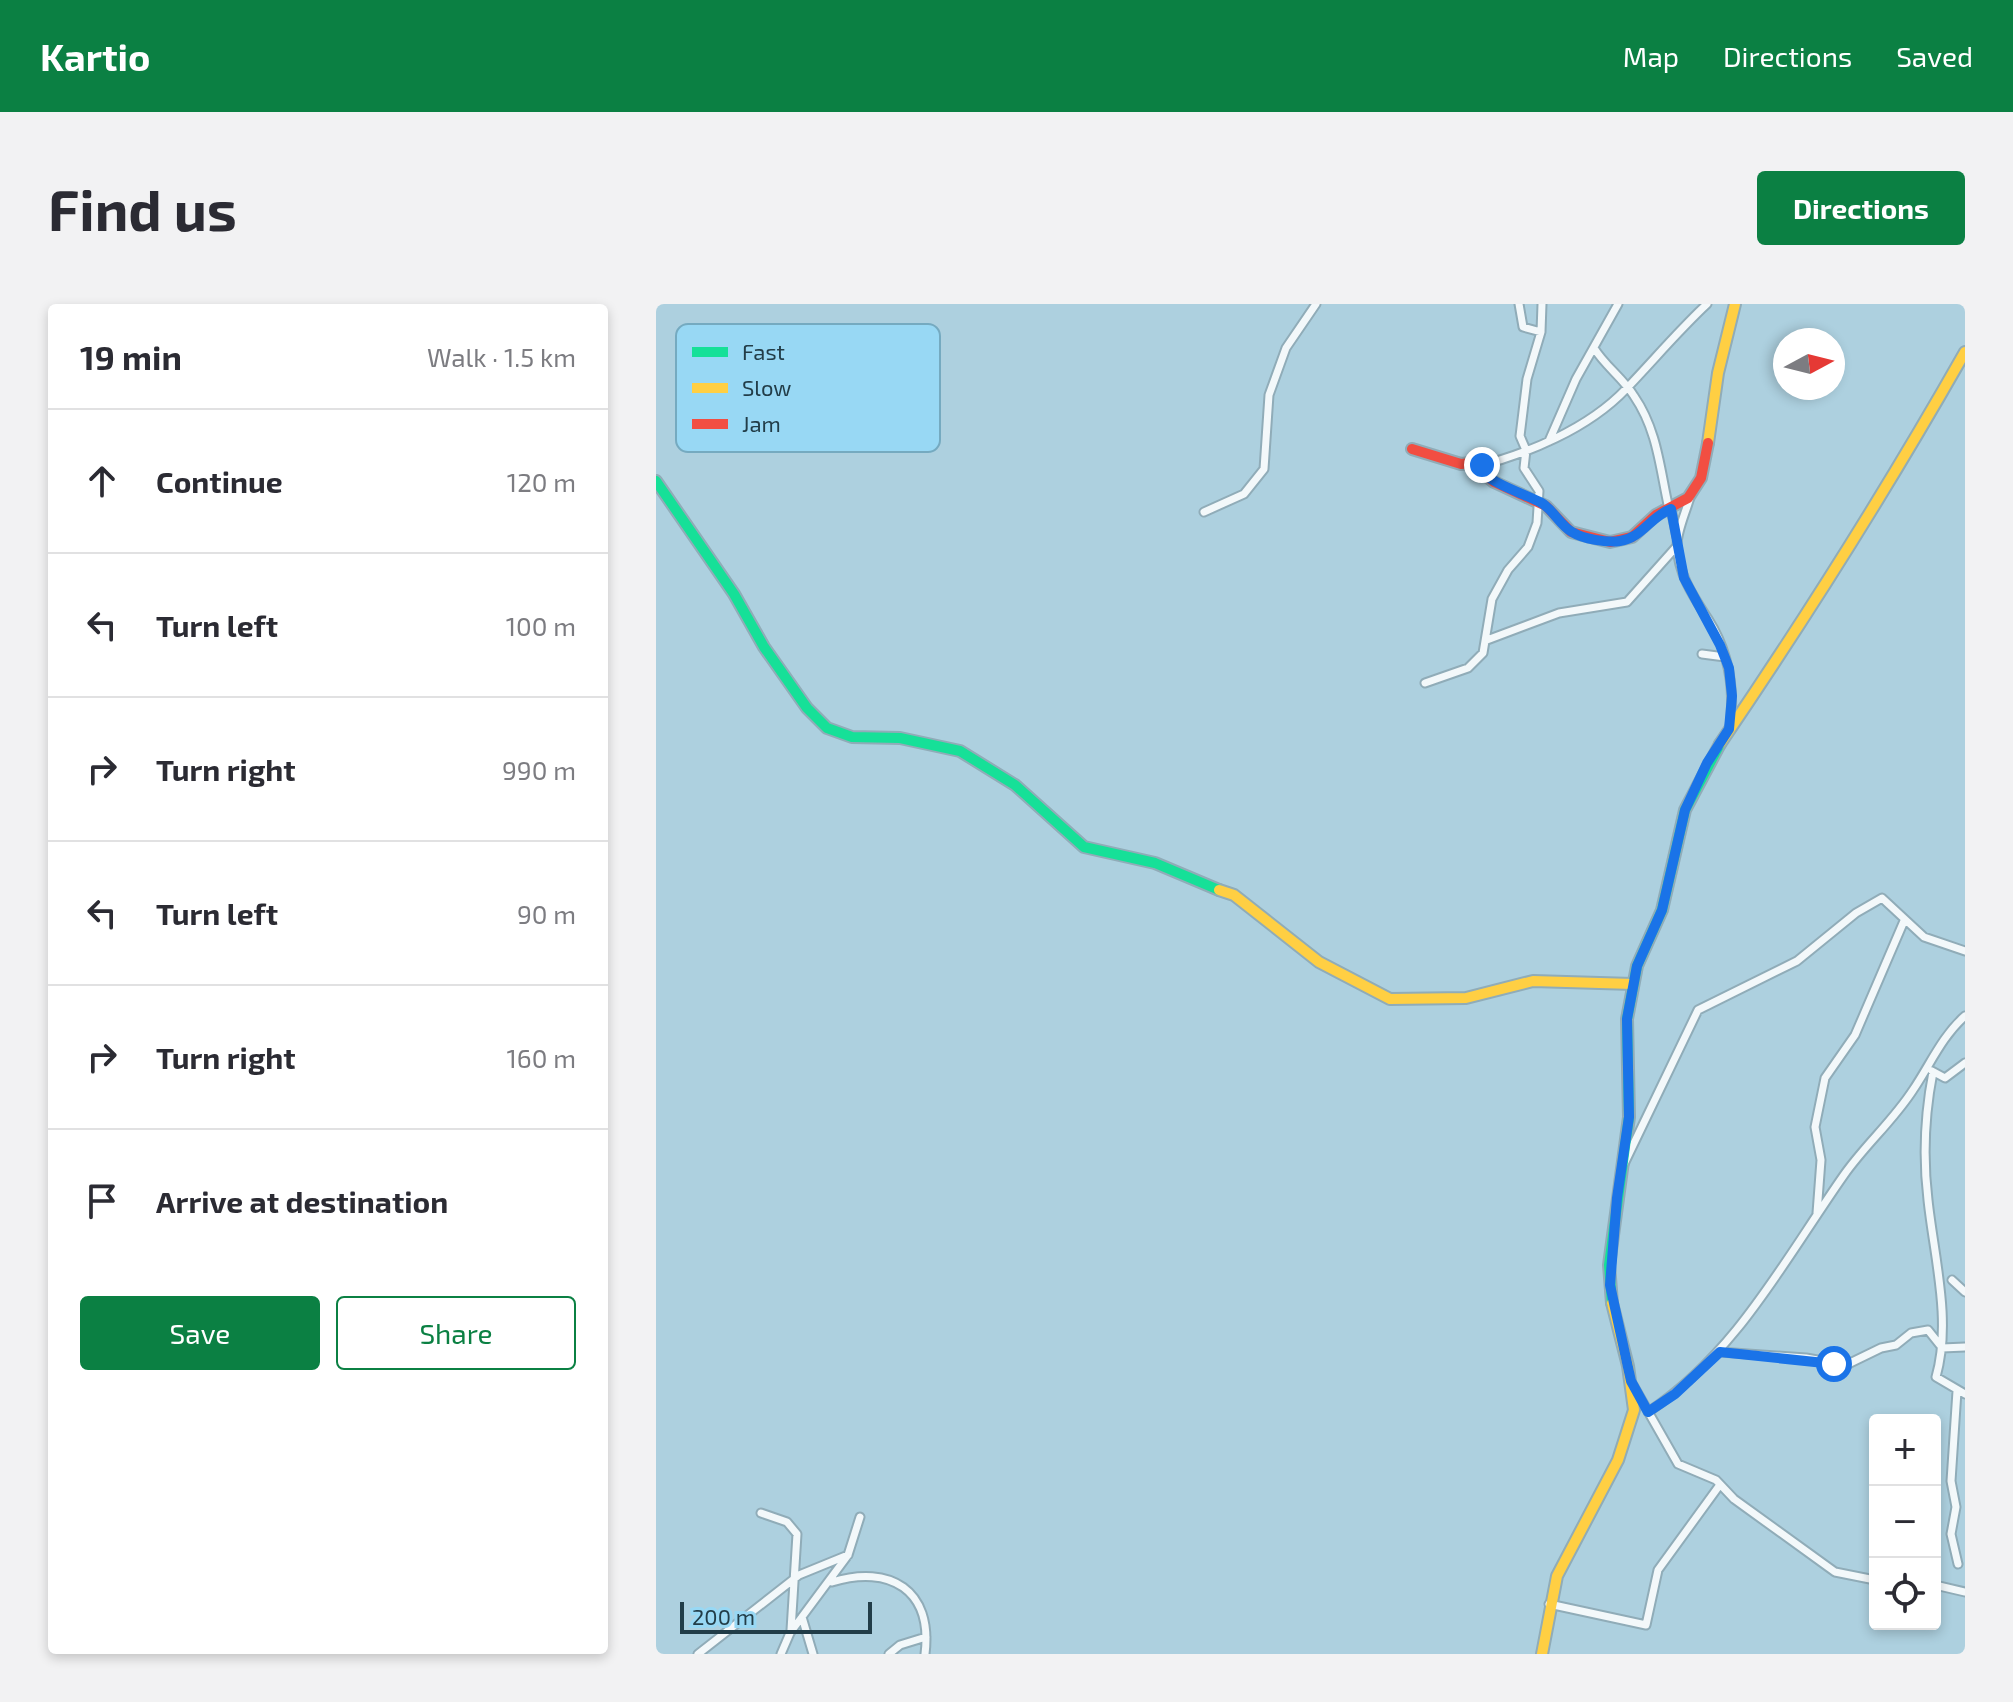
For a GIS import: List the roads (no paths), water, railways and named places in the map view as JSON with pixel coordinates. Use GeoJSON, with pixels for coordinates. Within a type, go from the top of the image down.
{"type":"FeatureCollection","features":[{"type":"Feature","properties":{"kind":"street"},"geometry":{"type":"LineString","coordinates":[[1204,512],[1244,494],[1264,469],[1269,395],[1286,348],[1316,304]]}},
{"type":"Feature","properties":{"kind":"street"},"geometry":{"type":"LineString","coordinates":[[1519,304],[1523,327],[1541,332]]}},
{"type":"Feature","properties":{"kind":"street"},"geometry":{"type":"LineString","coordinates":[[1425,683],[1468,668],[1483,653],[1492,599],[1531,542],[1539,502],[1536,481],[1524,468],[1526,450],[1520,441],[1531,362],[1541,332],[1542,304]]}},
{"type":"Feature","properties":{"kind":"street"},"geometry":{"type":"LineString","coordinates":[[1549,441],[1576,379],[1618,304]]}},
{"type":"Feature","properties":{"kind":"street"},"geometry":{"type":"LineString","coordinates":[[1475,467],[1566,434],[1628,387],[1707,304]]}},
{"type":"Feature","properties":{"kind":"street"},"geometry":{"type":"LineString","coordinates":[[1487,640],[1553,615],[1627,602],[1677,542],[1690,495],[1706,464],[1718,373],[1735,304]]}},
{"type":"Feature","properties":{"kind":"street"},"geometry":{"type":"LineString","coordinates":[[1594,348],[1628,387],[1657,443],[1684,578],[1725,657],[1732,696],[1729,729]]}},
{"type":"Feature","properties":{"kind":"street"},"geometry":{"type":"LineString","coordinates":[[1542,1654],[1549,1604],[1557,1576],[1627,1439],[1634,1410],[1631,1381],[1610,1285],[1629,1117],[1627,1019],[1637,966],[1662,910],[1685,810],[1707,763],[1785,648],[1915,440],[1965,352]]}},
{"type":"Feature","properties":{"kind":"street"},"geometry":{"type":"LineString","coordinates":[[1412,449],[1475,467],[1499,485],[1539,502],[1571,532],[1610,542],[1632,537],[1656,515],[1690,495]]}},
{"type":"Feature","properties":{"kind":"street"},"geometry":{"type":"LineString","coordinates":[[656,481],[726,582],[764,647],[807,708],[827,728],[852,737],[900,738],[960,751],[1015,785],[1060,829],[1084,847],[1111,856],[1155,863],[1191,881],[1234,895],[1319,962],[1390,999],[1466,998],[1533,981],[1633,984]]}},
{"type":"Feature","properties":{"kind":"street"},"geometry":{"type":"LineString","coordinates":[[1702,654],[1725,657]]}},
{"type":"Feature","properties":{"kind":"street"},"geometry":{"type":"LineString","coordinates":[[1622,1167],[1698,1010],[1797,961],[1856,913],[1882,898],[1904,921],[1936,943],[1965,951]]}},
{"type":"Feature","properties":{"kind":"street"},"geometry":{"type":"LineString","coordinates":[[1817,1215],[1821,1160],[1815,1127],[1825,1078],[1855,1035],[1904,921]]}},
{"type":"Feature","properties":{"kind":"street"},"geometry":{"type":"LineString","coordinates":[[1648,1412],[1675,1394],[1734,1337],[1817,1215],[1930,1069],[1946,1037],[1965,1016]]}},
{"type":"Feature","properties":{"kind":"street"},"geometry":{"type":"LineString","coordinates":[[1930,1069],[1945,1078],[1965,1063]]}},
{"type":"Feature","properties":{"kind":"street"},"geometry":{"type":"LineString","coordinates":[[1930,1069],[1926,1181],[1938,1272],[1942,1347],[1936,1377],[1961,1392],[1951,1481],[1956,1507],[1951,1534],[1958,1564]]}},
{"type":"Feature","properties":{"kind":"street"},"geometry":{"type":"LineString","coordinates":[[1952,1280],[1965,1292]]}},
{"type":"Feature","properties":{"kind":"street"},"geometry":{"type":"LineString","coordinates":[[1720,1352],[1806,1358],[1846,1365],[1881,1348],[1896,1345],[1907,1335],[1925,1330],[1932,1333],[1942,1347]]}},
{"type":"Feature","properties":{"kind":"street"},"geometry":{"type":"LineString","coordinates":[[1942,1347],[1965,1347]]}},
{"type":"Feature","properties":{"kind":"street"},"geometry":{"type":"LineString","coordinates":[[1631,1381],[1678,1464],[1707,1474],[1835,1572],[1869,1579]]}},
{"type":"Feature","properties":{"kind":"street"},"geometry":{"type":"LineString","coordinates":[[1549,1604],[1646,1625],[1658,1570],[1719,1486]]}},
{"type":"Feature","properties":{"kind":"street"},"geometry":{"type":"LineString","coordinates":[[761,1513],[795,1529],[790,1633]]}},
{"type":"Feature","properties":{"kind":"street"},"geometry":{"type":"LineString","coordinates":[[781,1654],[790,1633],[832,1582],[848,1555],[860,1517]]}},
{"type":"Feature","properties":{"kind":"street"},"geometry":{"type":"LineString","coordinates":[[698,1654],[795,1578],[848,1555]]}},
{"type":"Feature","properties":{"kind":"street"},"geometry":{"type":"LineString","coordinates":[[832,1582],[865,1573],[890,1580],[917,1600],[926,1637],[925,1654]]}},
{"type":"Feature","properties":{"kind":"street"},"geometry":{"type":"LineString","coordinates":[[1941,1586],[1965,1592]]}},
{"type":"Feature","properties":{"kind":"street"},"geometry":{"type":"LineString","coordinates":[[802,1617],[813,1654]]}},
{"type":"Feature","properties":{"kind":"street"},"geometry":{"type":"LineString","coordinates":[[889,1654],[894,1648],[926,1637]]}}]}
